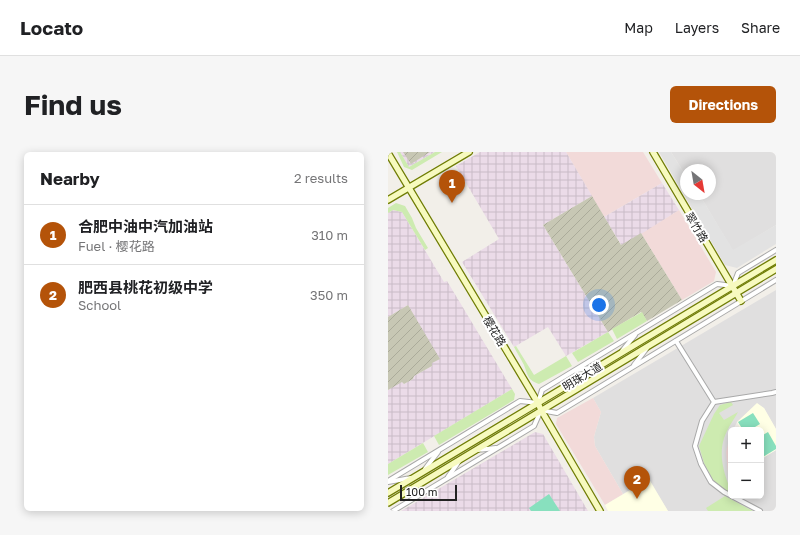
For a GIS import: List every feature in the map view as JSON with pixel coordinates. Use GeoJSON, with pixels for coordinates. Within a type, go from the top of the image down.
{"type":"FeatureCollection","features":[{"type":"Feature","properties":{"kind":"main road"},"geometry":{"type":"LineString","coordinates":[[388,200],[469,152]]}},
{"type":"Feature","properties":{"kind":"main road","name":"翠竹路"},"geometry":{"type":"LineString","coordinates":[[653,152],[741,301]]}},
{"type":"Feature","properties":{"kind":"main road","name":"樱花路"},"geometry":{"type":"LineString","coordinates":[[388,153],[538,403],[600,511]]}},
{"type":"Feature","properties":{"kind":"main road","name":"明珠大道"},"geometry":{"type":"LineString","coordinates":[[388,493],[776,260]]}},
{"type":"Feature","properties":{"kind":"main road","name":"明珠大道"},"geometry":{"type":"LineString","coordinates":[[389,501],[776,269]]}},
{"type":"Feature","properties":{"kind":"main road"},"geometry":{"type":"LineString","coordinates":[[694,309],[700,308],[702,311],[698,316]]}},
{"type":"Feature","properties":{"kind":"main road"},"geometry":{"type":"LineString","coordinates":[[572,382],[568,387],[570,390],[575,390]]}},
{"type":"Feature","properties":{"kind":"main road"},"geometry":{"type":"LineString","coordinates":[[496,428],[501,428],[502,430],[500,435]]}},
{"type":"Feature","properties":{"kind":"street"},"geometry":{"type":"LineString","coordinates":[[388,482],[520,401],[538,403],[542,390],[717,284],[732,286],[738,273],[770,253],[776,251]]}},
{"type":"Feature","properties":{"kind":"street"},"geometry":{"type":"LineString","coordinates":[[393,511],[534,426],[541,410],[557,413],[776,280]]}},
{"type":"Feature","properties":{"kind":"street"},"geometry":{"type":"LineString","coordinates":[[621,353],[638,332]]}},
{"type":"Feature","properties":{"kind":"street"},"geometry":{"type":"LineString","coordinates":[[676,341],[714,402]]}},
{"type":"Feature","properties":{"kind":"street"},"geometry":{"type":"LineString","coordinates":[[632,367],[648,346]]}},
{"type":"Feature","properties":{"kind":"street"},"geometry":{"type":"LineString","coordinates":[[573,371],[598,367]]}},
{"type":"Feature","properties":{"kind":"street"},"geometry":{"type":"LineString","coordinates":[[760,511],[724,492],[711,482],[701,464],[695,446],[702,421],[714,402],[776,392]]}},
{"type":"Feature","properties":{"kind":"street"},"geometry":{"type":"LineString","coordinates":[[474,450],[499,448]]}},
{"type":"Feature","properties":{"kind":"street"},"geometry":{"type":"LineString","coordinates":[[424,472],[439,450]]}},
{"type":"Feature","properties":{"kind":"street"},"geometry":{"type":"LineString","coordinates":[[447,479],[460,459]]}},
{"type":"Feature","properties":{"kind":"street"},"geometry":{"type":"LineString","coordinates":[[388,482],[415,477]]}},
{"type":"Feature","properties":{"kind":"shaded area"},"geometry":{"type":"Polygon","coordinates":[[[400,152],[435,152],[409,167],[400,152]]]}},
{"type":"Feature","properties":{"kind":"shaded area"},"geometry":{"type":"Polygon","coordinates":[[[403,152],[430,152],[411,164],[403,152]]]}},
{"type":"Feature","properties":{"kind":"shaded area"},"geometry":{"type":"Polygon","coordinates":[[[480,152],[566,152],[592,196],[543,225],[608,332],[566,356],[548,327],[514,347],[462,262],[499,239],[456,166],[480,152]]]}},
{"type":"Feature","properties":{"kind":"shaded area"},"geometry":{"type":"Polygon","coordinates":[[[566,152],[643,152],[662,183],[604,217],[566,152]]]}},
{"type":"Feature","properties":{"kind":"shaded area"},"geometry":{"type":"Polygon","coordinates":[[[659,152],[671,152],[680,166],[680,188],[659,152]]]}},
{"type":"Feature","properties":{"kind":"shaded area"},"geometry":{"type":"Polygon","coordinates":[[[671,152],[776,152],[776,225],[733,251],[703,200],[716,200],[716,164],[680,164],[680,166],[671,152]]]}},
{"type":"Feature","properties":{"kind":"shaded area"},"geometry":{"type":"Polygon","coordinates":[[[662,183],[679,210],[622,246],[604,217],[662,183]]]}},
{"type":"Feature","properties":{"kind":"shaded area"},"geometry":{"type":"Polygon","coordinates":[[[592,196],[621,245],[641,233],[682,300],[647,321],[641,312],[608,332],[543,225],[592,196]]]}},
{"type":"Feature","properties":{"kind":"shaded area"},"geometry":{"type":"Polygon","coordinates":[[[687,200],[703,200],[733,250],[776,225],[776,244],[737,268],[725,265],[687,200]]]}},
{"type":"Feature","properties":{"kind":"shaded area"},"geometry":{"type":"Polygon","coordinates":[[[393,210],[402,212],[444,282],[447,281],[512,389],[388,464],[388,390],[402,381],[404,384],[413,379],[414,376],[432,366],[408,305],[388,317],[388,213],[393,210]]]}},
{"type":"Feature","properties":{"kind":"shaded area"},"geometry":{"type":"Polygon","coordinates":[[[679,210],[716,272],[714,281],[682,300],[641,233],[679,210]]]}},
{"type":"Feature","properties":{"kind":"shaded area"},"geometry":{"type":"Polygon","coordinates":[[[776,290],[776,429],[764,408],[737,422],[734,427],[728,427],[728,499],[764,499],[764,457],[776,450],[776,511],[668,511],[648,479],[623,494],[595,446],[594,437],[601,412],[593,398],[776,290]]]}},
{"type":"Feature","properties":{"kind":"shaded area"},"geometry":{"type":"Polygon","coordinates":[[[408,305],[440,359],[432,363],[432,366],[414,376],[413,379],[404,384],[402,382],[388,390],[388,317],[408,305]]]}},
{"type":"Feature","properties":{"kind":"shaded area"},"geometry":{"type":"Polygon","coordinates":[[[593,398],[601,412],[594,437],[595,446],[623,494],[605,505],[556,424],[557,418],[593,398]]]}},
{"type":"Feature","properties":{"kind":"shaded area"},"geometry":{"type":"Polygon","coordinates":[[[757,403],[764,408],[776,429],[776,450],[764,457],[764,427],[740,427],[737,422],[757,403]]]}},
{"type":"Feature","properties":{"kind":"shaded area"},"geometry":{"type":"Polygon","coordinates":[[[535,432],[543,434],[588,511],[401,511],[535,432]]]}},
{"type":"Feature","properties":{"kind":"shaded area"},"geometry":{"type":"Polygon","coordinates":[[[728,444],[728,474],[726,452],[728,444]]]}},
{"type":"Feature","properties":{"kind":"shaded area"},"geometry":{"type":"Polygon","coordinates":[[[649,479],[668,511],[608,511],[605,505],[649,479]]]}},
{"type":"Feature","properties":{"kind":"green space"},"geometry":{"type":"Polygon","coordinates":[[[397,152],[400,152],[409,167],[435,152],[442,152],[412,170],[404,167],[397,152]]]}},
{"type":"Feature","properties":{"kind":"green space"},"geometry":{"type":"Polygon","coordinates":[[[396,203],[405,206],[428,248],[425,250],[402,212],[393,210],[388,213],[388,208],[396,203]]]}},
{"type":"Feature","properties":{"kind":"green space"},"geometry":{"type":"Polygon","coordinates":[[[642,312],[647,321],[617,339],[612,329],[642,312]]]}},
{"type":"Feature","properties":{"kind":"green space"},"geometry":{"type":"Polygon","coordinates":[[[608,332],[614,341],[578,362],[572,353],[608,332]]]}},
{"type":"Feature","properties":{"kind":"green space"},"geometry":{"type":"Polygon","coordinates":[[[516,346],[534,375],[566,356],[572,366],[539,384],[529,377],[514,347],[516,346]]]}},
{"type":"Feature","properties":{"kind":"green space"},"geometry":{"type":"Polygon","coordinates":[[[512,389],[515,394],[514,400],[439,445],[434,436],[512,389]]]}},
{"type":"Feature","properties":{"kind":"green space"},"geometry":{"type":"Polygon","coordinates":[[[731,402],[733,405],[719,413],[724,420],[738,412],[728,427],[722,446],[722,461],[728,482],[728,493],[713,480],[704,463],[699,446],[714,414],[720,405],[731,402]]]}},
{"type":"Feature","properties":{"kind":"green space"},"geometry":{"type":"Polygon","coordinates":[[[753,413],[760,424],[755,427],[741,427],[738,422],[753,413]]]}},
{"type":"Feature","properties":{"kind":"green space"},"geometry":{"type":"Polygon","coordinates":[[[768,432],[776,446],[776,449],[764,456],[764,434],[768,432]]]}},
{"type":"Feature","properties":{"kind":"green space"},"geometry":{"type":"Polygon","coordinates":[[[423,443],[428,452],[388,475],[388,464],[423,443]]]}},
{"type":"Feature","properties":{"kind":"green space"},"geometry":{"type":"Polygon","coordinates":[[[549,494],[560,511],[531,511],[529,508],[549,494]]]}},
{"type":"Feature","properties":{"kind":"green space"},"geometry":{"type":"Polygon","coordinates":[[[725,496],[728,499],[753,511],[708,511],[706,508],[725,496]]]}},
{"type":"Feature","properties":{"kind":"place","name":"合肥中油中汽加油站"},"geometry":{"type":"Point","coordinates":[452,203]}},
{"type":"Feature","properties":{"kind":"place","name":"肥西县桃花初级中学"},"geometry":{"type":"Point","coordinates":[637,499]}}]}
